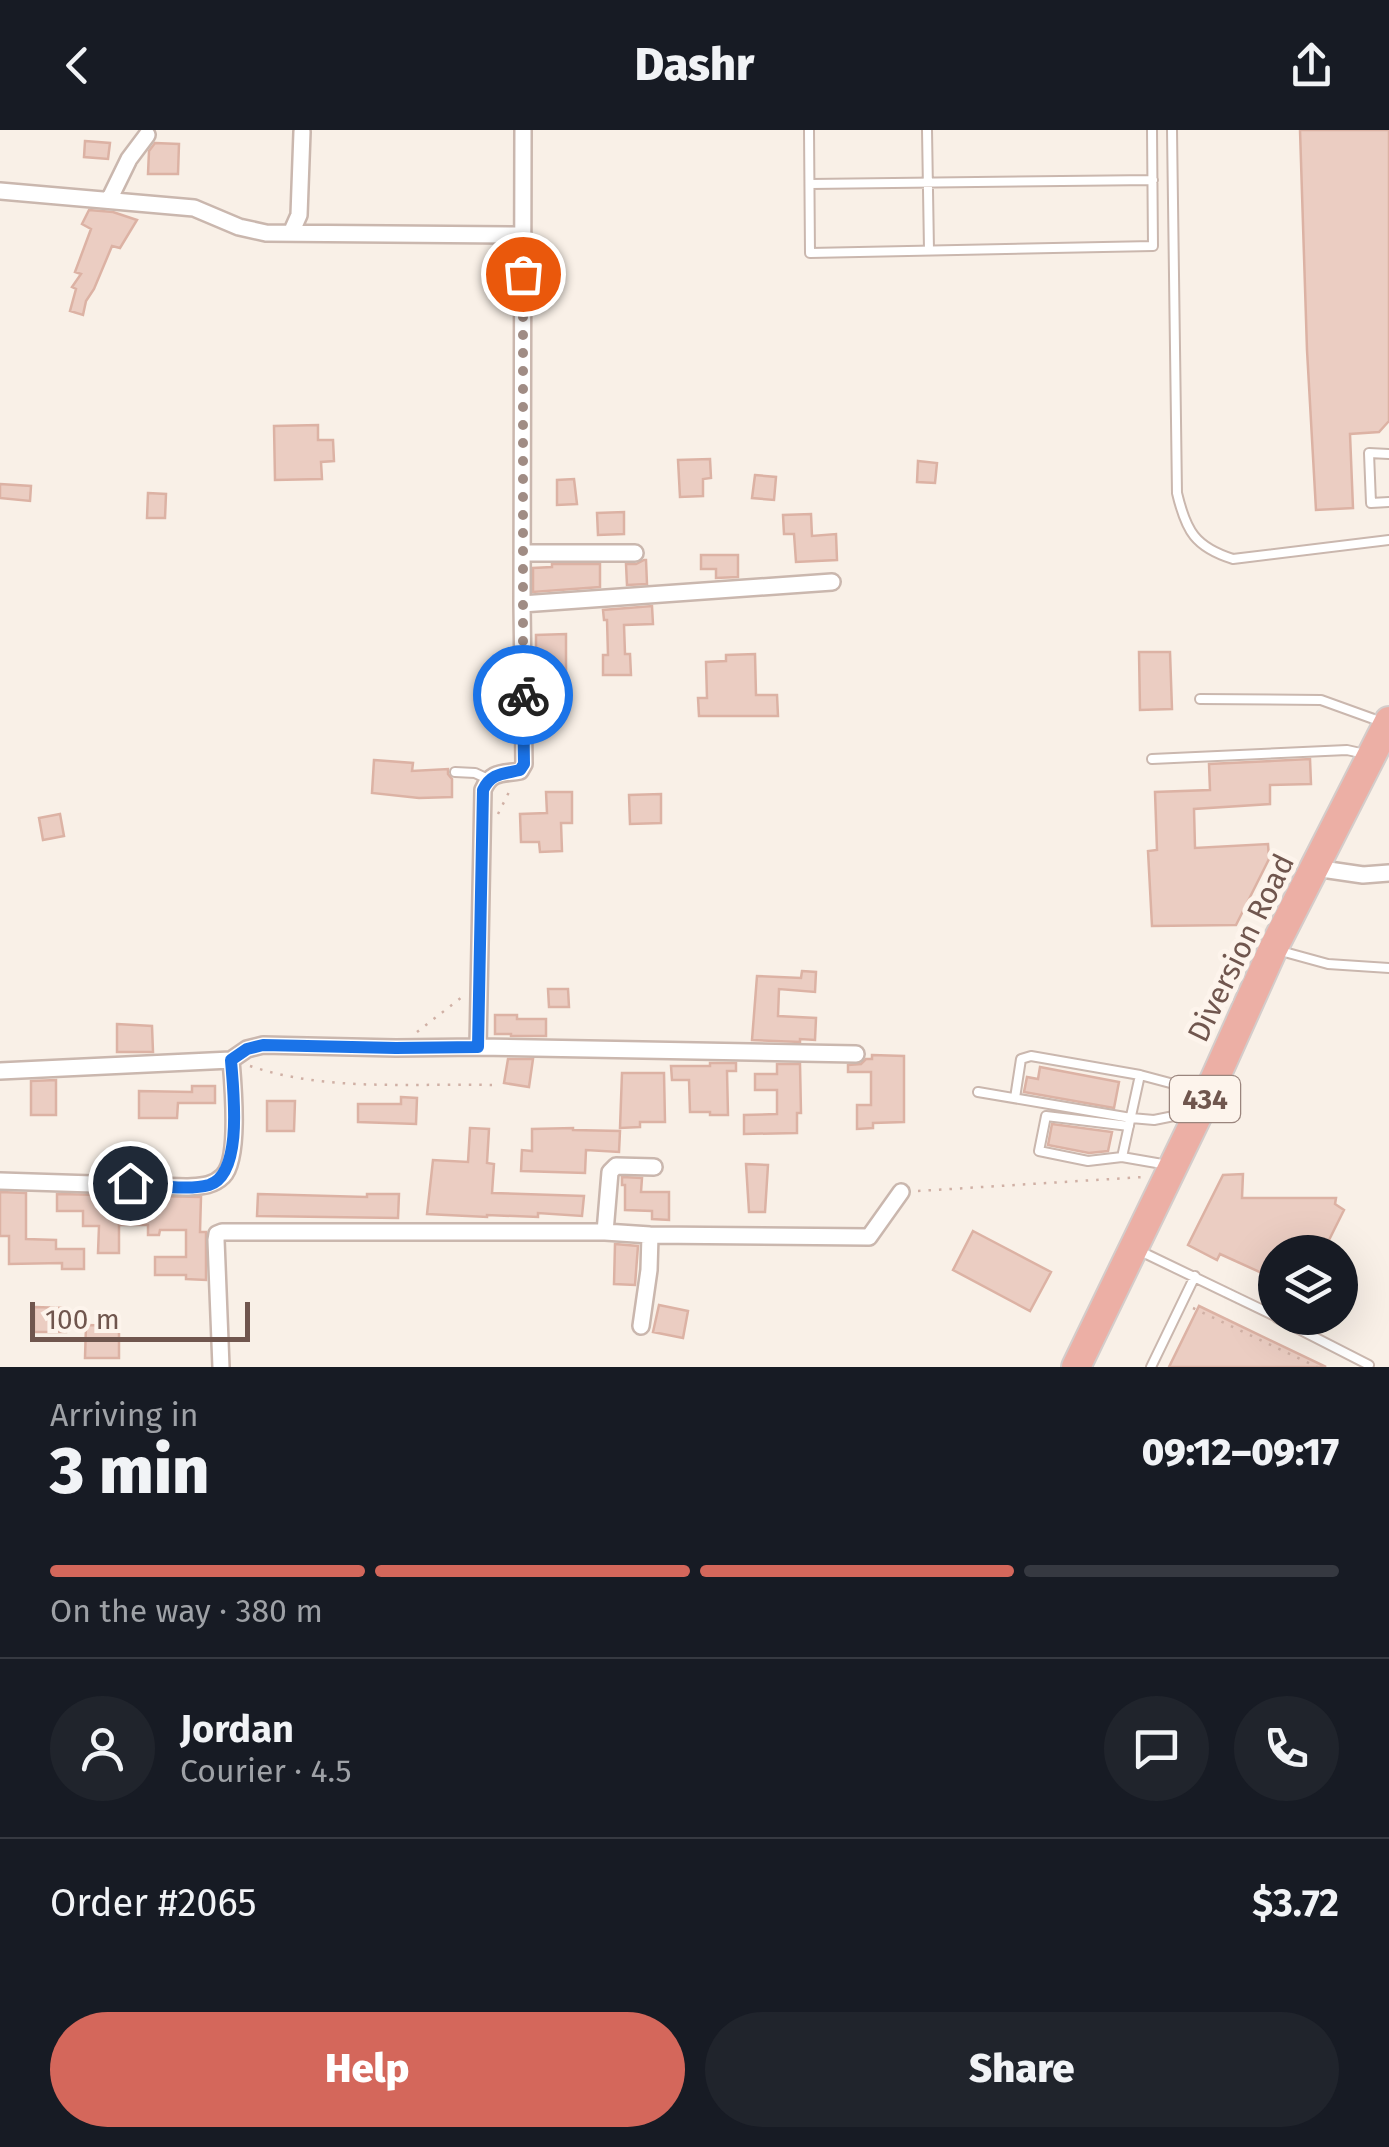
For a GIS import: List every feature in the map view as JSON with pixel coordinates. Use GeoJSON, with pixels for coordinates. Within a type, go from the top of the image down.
{"type":"FeatureCollection","features":[{"type":"Feature","properties":{"kind":"highway","name":"Diversion Road"},"geometry":{"type":"LineString","coordinates":[[1076,1367],[1208,1094],[1273,949],[1380,757],[1388,722]]}},
{"type":"Feature","properties":{"kind":"street"},"geometry":{"type":"LineString","coordinates":[[478,1047],[483,790],[494,775],[520,770],[524,764],[524,130]]}},
{"type":"Feature","properties":{"kind":"street"},"geometry":{"type":"LineString","coordinates":[[292,233],[299,215],[302,132]]}},
{"type":"Feature","properties":{"kind":"street"},"geometry":{"type":"LineString","coordinates":[[110,200],[129,159],[147,135]]}},
{"type":"Feature","properties":{"kind":"street"},"geometry":{"type":"LineString","coordinates":[[0,191],[194,208],[239,227],[266,233],[523,234]]}},
{"type":"Feature","properties":{"kind":"street"},"geometry":{"type":"LineString","coordinates":[[522,553],[635,553]]}},
{"type":"Feature","properties":{"kind":"street"},"geometry":{"type":"LineString","coordinates":[[522,604],[832,582]]}},
{"type":"Feature","properties":{"kind":"street"},"geometry":{"type":"LineString","coordinates":[[1315,868],[1363,875],[1389,873]]}},
{"type":"Feature","properties":{"kind":"street"},"geometry":{"type":"LineString","coordinates":[[0,1071],[231,1060],[247,1049],[263,1045],[856,1054]]}},
{"type":"Feature","properties":{"kind":"street"},"geometry":{"type":"LineString","coordinates":[[0,1181],[210,1185],[225,1174],[230,1158],[235,1116],[231,1060]]}},
{"type":"Feature","properties":{"kind":"street"},"geometry":{"type":"LineString","coordinates":[[605,1232],[612,1168],[654,1167]]}},
{"type":"Feature","properties":{"kind":"street"},"geometry":{"type":"LineString","coordinates":[[220,1367],[216,1240],[222,1232],[869,1236],[901,1192]]}},
{"type":"Feature","properties":{"kind":"street"},"geometry":{"type":"LineString","coordinates":[[641,1326],[650,1235]]}},
{"type":"Feature","properties":{"kind":"lane"},"geometry":{"type":"LineString","coordinates":[[809,130],[810,253],[1154,246],[1152,130]]}},
{"type":"Feature","properties":{"kind":"lane"},"geometry":{"type":"LineString","coordinates":[[926,130],[929,250]]}},
{"type":"Feature","properties":{"kind":"lane"},"geometry":{"type":"LineString","coordinates":[[1172,130],[1177,493],[1191,535],[1214,552],[1233,559],[1389,540]]}},
{"type":"Feature","properties":{"kind":"lane"},"geometry":{"type":"LineString","coordinates":[[810,184],[1152,180]]}},
{"type":"Feature","properties":{"kind":"lane"},"geometry":{"type":"LineString","coordinates":[[1389,454],[1369,453],[1371,503],[1389,502]]}},
{"type":"Feature","properties":{"kind":"lane"},"geometry":{"type":"LineString","coordinates":[[1200,699],[1321,700],[1388,722]]}},
{"type":"Feature","properties":{"kind":"lane"},"geometry":{"type":"LineString","coordinates":[[1152,759],[1347,750],[1380,757]]}},
{"type":"Feature","properties":{"kind":"lane"},"geometry":{"type":"LineString","coordinates":[[455,772],[475,773],[488,780]]}},
{"type":"Feature","properties":{"kind":"lane"},"geometry":{"type":"LineString","coordinates":[[1273,949],[1328,964],[1389,968]]}},
{"type":"Feature","properties":{"kind":"lane"},"geometry":{"type":"LineString","coordinates":[[1015,1098],[1021,1059],[1031,1056],[1140,1075],[1208,1094]]}},
{"type":"Feature","properties":{"kind":"lane"},"geometry":{"type":"LineString","coordinates":[[1122,1157],[1140,1075]]}},
{"type":"Feature","properties":{"kind":"lane"},"geometry":{"type":"LineString","coordinates":[[978,1092],[1130,1122]]}},
{"type":"Feature","properties":{"kind":"lane"},"geometry":{"type":"LineString","coordinates":[[1172,1166],[1122,1157],[1088,1161],[1039,1151],[1046,1116],[1130,1122],[1174,1116],[1194,1122]]}},
{"type":"Feature","properties":{"kind":"lane"},"geometry":{"type":"LineString","coordinates":[[1135,1248],[1258,1308]]}},
{"type":"Feature","properties":{"kind":"lane"},"geometry":{"type":"LineString","coordinates":[[1152,1367],[1194,1276]]}},
{"type":"Feature","properties":{"kind":"lane"},"geometry":{"type":"LineString","coordinates":[[1311,1335],[1368,1367]]}},
{"type":"Feature","properties":{"kind":"path"},"geometry":{"type":"LineString","coordinates":[[497,816],[520,770]]}},
{"type":"Feature","properties":{"kind":"path"},"geometry":{"type":"LineString","coordinates":[[396,1048],[478,984]]}},
{"type":"Feature","properties":{"kind":"path"},"geometry":{"type":"LineString","coordinates":[[231,1060],[268,1072],[336,1084],[492,1085]]}},
{"type":"Feature","properties":{"kind":"path"},"geometry":{"type":"LineString","coordinates":[[901,1192],[1145,1177]]}},
{"type":"Feature","properties":{"kind":"path"},"geometry":{"type":"LineString","coordinates":[[1197,1310],[1317,1367]]}},
{"type":"Feature","properties":{"kind":"building"},"geometry":{"type":"Polygon","coordinates":[[[1300,130],[1389,130],[1389,421],[1379,432],[1350,434],[1353,508],[1316,510],[1300,130]]]}},
{"type":"Feature","properties":{"kind":"building"},"geometry":{"type":"Polygon","coordinates":[[[85,141],[110,143],[108,159],[84,157],[85,141]]]}},
{"type":"Feature","properties":{"kind":"building"},"geometry":{"type":"Polygon","coordinates":[[[155,143],[179,144],[178,174],[148,174],[149,151],[155,143]]]}},
{"type":"Feature","properties":{"kind":"building"},"geometry":{"type":"Polygon","coordinates":[[[89,210],[137,220],[120,248],[112,246],[83,315],[70,311],[76,289],[72,287],[81,274],[75,272],[91,229],[82,224],[89,210]]]}},
{"type":"Feature","properties":{"kind":"building"},"geometry":{"type":"Polygon","coordinates":[[[318,425],[318,440],[333,440],[334,461],[321,462],[322,479],[275,480],[274,426],[318,425]]]}},
{"type":"Feature","properties":{"kind":"building"},"geometry":{"type":"Polygon","coordinates":[[[710,459],[711,478],[703,479],[703,496],[680,497],[678,460],[710,459]]]}},
{"type":"Feature","properties":{"kind":"building"},"geometry":{"type":"Polygon","coordinates":[[[918,461],[937,463],[935,483],[917,482],[918,461]]]}},
{"type":"Feature","properties":{"kind":"building"},"geometry":{"type":"Polygon","coordinates":[[[755,475],[776,477],[774,500],[752,498],[755,475]]]}},
{"type":"Feature","properties":{"kind":"building"},"geometry":{"type":"Polygon","coordinates":[[[574,479],[577,504],[557,505],[557,480],[574,479]]]}},
{"type":"Feature","properties":{"kind":"building"},"geometry":{"type":"Polygon","coordinates":[[[0,484],[31,486],[30,501],[0,498],[0,484]]]}},
{"type":"Feature","properties":{"kind":"building"},"geometry":{"type":"Polygon","coordinates":[[[148,493],[166,494],[165,518],[147,518],[148,493]]]}},
{"type":"Feature","properties":{"kind":"building"},"geometry":{"type":"Polygon","coordinates":[[[624,512],[624,534],[598,535],[597,513],[624,512]]]}},
{"type":"Feature","properties":{"kind":"building"},"geometry":{"type":"Polygon","coordinates":[[[811,514],[812,536],[836,534],[837,560],[796,562],[794,534],[784,534],[783,515],[811,514]]]}},
{"type":"Feature","properties":{"kind":"building"},"geometry":{"type":"Polygon","coordinates":[[[701,555],[738,555],[738,577],[716,578],[716,569],[701,569],[701,555]]]}},
{"type":"Feature","properties":{"kind":"building"},"geometry":{"type":"Polygon","coordinates":[[[646,560],[647,584],[627,585],[626,564],[646,560]]]}},
{"type":"Feature","properties":{"kind":"building"},"geometry":{"type":"Polygon","coordinates":[[[600,564],[600,587],[533,592],[533,568],[600,564]]]}},
{"type":"Feature","properties":{"kind":"building"},"geometry":{"type":"Polygon","coordinates":[[[652,606],[653,624],[624,625],[625,654],[630,654],[631,675],[603,675],[603,655],[608,655],[603,610],[652,606]]]}},
{"type":"Feature","properties":{"kind":"building"},"geometry":{"type":"Polygon","coordinates":[[[566,634],[566,703],[543,704],[542,652],[536,652],[536,635],[566,634]]]}},
{"type":"Feature","properties":{"kind":"building"},"geometry":{"type":"Polygon","coordinates":[[[1139,652],[1170,652],[1172,709],[1140,710],[1139,652]]]}},
{"type":"Feature","properties":{"kind":"building"},"geometry":{"type":"Polygon","coordinates":[[[755,654],[756,695],[777,695],[778,716],[699,716],[698,698],[707,698],[706,662],[726,661],[726,655],[755,654]]]}},
{"type":"Feature","properties":{"kind":"building"},"geometry":{"type":"Polygon","coordinates":[[[1310,759],[1311,784],[1270,785],[1270,804],[1194,809],[1195,848],[1268,844],[1269,859],[1236,925],[1152,926],[1148,851],[1157,850],[1155,792],[1210,790],[1209,764],[1310,759]]]}},
{"type":"Feature","properties":{"kind":"building"},"geometry":{"type":"Polygon","coordinates":[[[374,760],[413,763],[412,771],[448,769],[452,797],[372,793],[374,760]]]}},
{"type":"Feature","properties":{"kind":"building"},"geometry":{"type":"Polygon","coordinates":[[[546,792],[572,792],[572,823],[561,823],[562,851],[540,852],[539,842],[521,842],[520,814],[547,813],[546,792]]]}},
{"type":"Feature","properties":{"kind":"building"},"geometry":{"type":"Polygon","coordinates":[[[661,794],[661,823],[630,824],[629,795],[661,794]]]}},
{"type":"Feature","properties":{"kind":"building"},"geometry":{"type":"Polygon","coordinates":[[[60,814],[64,836],[43,840],[39,818],[60,814]]]}},
{"type":"Feature","properties":{"kind":"building"},"geometry":{"type":"Polygon","coordinates":[[[802,971],[816,972],[815,992],[779,989],[778,1016],[816,1018],[815,1040],[752,1040],[757,976],[801,978],[802,971]]]}},
{"type":"Feature","properties":{"kind":"building"},"geometry":{"type":"Polygon","coordinates":[[[548,989],[568,989],[569,1007],[549,1007],[548,989]]]}},
{"type":"Feature","properties":{"kind":"building"},"geometry":{"type":"Polygon","coordinates":[[[495,1015],[546,1019],[546,1036],[495,1034],[495,1015]]]}},
{"type":"Feature","properties":{"kind":"building"},"geometry":{"type":"Polygon","coordinates":[[[117,1024],[152,1026],[153,1052],[117,1052],[117,1024]]]}},
{"type":"Feature","properties":{"kind":"building"},"geometry":{"type":"Polygon","coordinates":[[[872,1055],[904,1056],[904,1122],[873,1123],[873,1128],[857,1129],[857,1105],[871,1105],[871,1072],[848,1072],[848,1065],[861,1064],[872,1059],[872,1055]]]}},
{"type":"Feature","properties":{"kind":"building"},"geometry":{"type":"Polygon","coordinates":[[[508,1059],[533,1059],[529,1087],[504,1083],[508,1059]]]}},
{"type":"Feature","properties":{"kind":"building"},"geometry":{"type":"Polygon","coordinates":[[[736,1063],[736,1071],[727,1071],[728,1115],[690,1112],[689,1080],[672,1080],[671,1066],[736,1063]]]}},
{"type":"Feature","properties":{"kind":"building"},"geometry":{"type":"Polygon","coordinates":[[[777,1064],[800,1064],[801,1113],[797,1113],[797,1133],[744,1134],[744,1115],[777,1114],[777,1090],[755,1090],[755,1074],[777,1074],[777,1064]]]}},
{"type":"Feature","properties":{"kind":"building"},"geometry":{"type":"Polygon","coordinates":[[[1040,1067],[1119,1082],[1114,1108],[1024,1092],[1027,1077],[1038,1079],[1040,1067]]]}},
{"type":"Feature","properties":{"kind":"building"},"geometry":{"type":"Polygon","coordinates":[[[622,1073],[664,1073],[665,1122],[640,1122],[640,1127],[620,1128],[622,1073]]]}},
{"type":"Feature","properties":{"kind":"building"},"geometry":{"type":"Polygon","coordinates":[[[56,1080],[56,1115],[31,1115],[31,1081],[56,1080]]]}},
{"type":"Feature","properties":{"kind":"building"},"geometry":{"type":"Polygon","coordinates":[[[192,1086],[215,1086],[215,1103],[178,1103],[177,1118],[139,1118],[139,1091],[192,1092],[192,1086]]]}},
{"type":"Feature","properties":{"kind":"building"},"geometry":{"type":"Polygon","coordinates":[[[401,1097],[417,1098],[416,1124],[358,1122],[358,1104],[401,1104],[401,1097]]]}},
{"type":"Feature","properties":{"kind":"building"},"geometry":{"type":"Polygon","coordinates":[[[267,1101],[295,1101],[294,1131],[267,1131],[267,1101]]]}},
{"type":"Feature","properties":{"kind":"building"},"geometry":{"type":"Polygon","coordinates":[[[1052,1124],[1112,1132],[1108,1151],[1089,1153],[1048,1145],[1052,1124]]]}},
{"type":"Feature","properties":{"kind":"building"},"geometry":{"type":"Polygon","coordinates":[[[470,1128],[489,1129],[487,1163],[494,1164],[492,1193],[584,1196],[582,1216],[427,1214],[433,1160],[468,1162],[470,1128]]]}},
{"type":"Feature","properties":{"kind":"building"},"geometry":{"type":"Polygon","coordinates":[[[532,1129],[620,1131],[619,1152],[586,1150],[585,1173],[521,1171],[522,1150],[532,1151],[532,1129]]]}},
{"type":"Feature","properties":{"kind":"building"},"geometry":{"type":"Polygon","coordinates":[[[746,1164],[768,1165],[765,1212],[749,1212],[746,1164]]]}},
{"type":"Feature","properties":{"kind":"building"},"geometry":{"type":"Polygon","coordinates":[[[1243,1174],[1242,1198],[1336,1198],[1335,1204],[1344,1210],[1332,1235],[1258,1235],[1258,1271],[1220,1254],[1217,1260],[1188,1245],[1223,1175],[1243,1174]]]}},
{"type":"Feature","properties":{"kind":"building"},"geometry":{"type":"Polygon","coordinates":[[[622,1177],[642,1178],[641,1192],[669,1192],[669,1220],[652,1219],[652,1211],[625,1210],[622,1177]]]}},
{"type":"Feature","properties":{"kind":"building"},"geometry":{"type":"Polygon","coordinates":[[[0,1192],[26,1193],[26,1239],[56,1240],[56,1249],[84,1249],[84,1269],[62,1269],[62,1263],[9,1264],[9,1236],[0,1236],[0,1192]]]}},
{"type":"Feature","properties":{"kind":"building"},"geometry":{"type":"Polygon","coordinates":[[[57,1194],[201,1197],[200,1232],[206,1232],[206,1280],[186,1279],[186,1275],[155,1275],[155,1257],[186,1257],[186,1230],[160,1230],[159,1235],[148,1235],[148,1225],[119,1225],[119,1253],[98,1253],[99,1226],[83,1226],[83,1211],[57,1211],[57,1194]]]}},
{"type":"Feature","properties":{"kind":"building"},"geometry":{"type":"Polygon","coordinates":[[[258,1194],[399,1194],[398,1218],[257,1216],[258,1194]]]}},
{"type":"Feature","properties":{"kind":"building"},"geometry":{"type":"Polygon","coordinates":[[[973,1231],[1051,1272],[1030,1311],[953,1270],[973,1231]]]}},
{"type":"Feature","properties":{"kind":"building"},"geometry":{"type":"Polygon","coordinates":[[[615,1244],[638,1246],[635,1285],[614,1284],[615,1244]]]}},
{"type":"Feature","properties":{"kind":"building"},"geometry":{"type":"Polygon","coordinates":[[[659,1305],[688,1311],[683,1338],[653,1332],[659,1305]]]}},
{"type":"Feature","properties":{"kind":"building"},"geometry":{"type":"Polygon","coordinates":[[[1199,1306],[1326,1367],[1169,1367],[1199,1306]]]}},
{"type":"Feature","properties":{"kind":"building"},"geometry":{"type":"Polygon","coordinates":[[[34,1307],[66,1308],[66,1332],[34,1332],[34,1307]]]}},
{"type":"Feature","properties":{"kind":"building"},"geometry":{"type":"Polygon","coordinates":[[[86,1325],[119,1326],[119,1358],[85,1358],[86,1325]]]}},
{"type":"Feature","properties":{"kind":"way so far"},"geometry":{"type":"LineString","coordinates":[[523,274],[523,695]]}},
{"type":"Feature","properties":{"kind":"route"},"geometry":{"type":"LineString","coordinates":[[130,1183],[210,1185],[225,1174],[235,1116],[231,1060],[247,1049],[263,1045],[478,1047],[483,790],[494,775],[520,770],[524,764],[523,695]]}}]}
